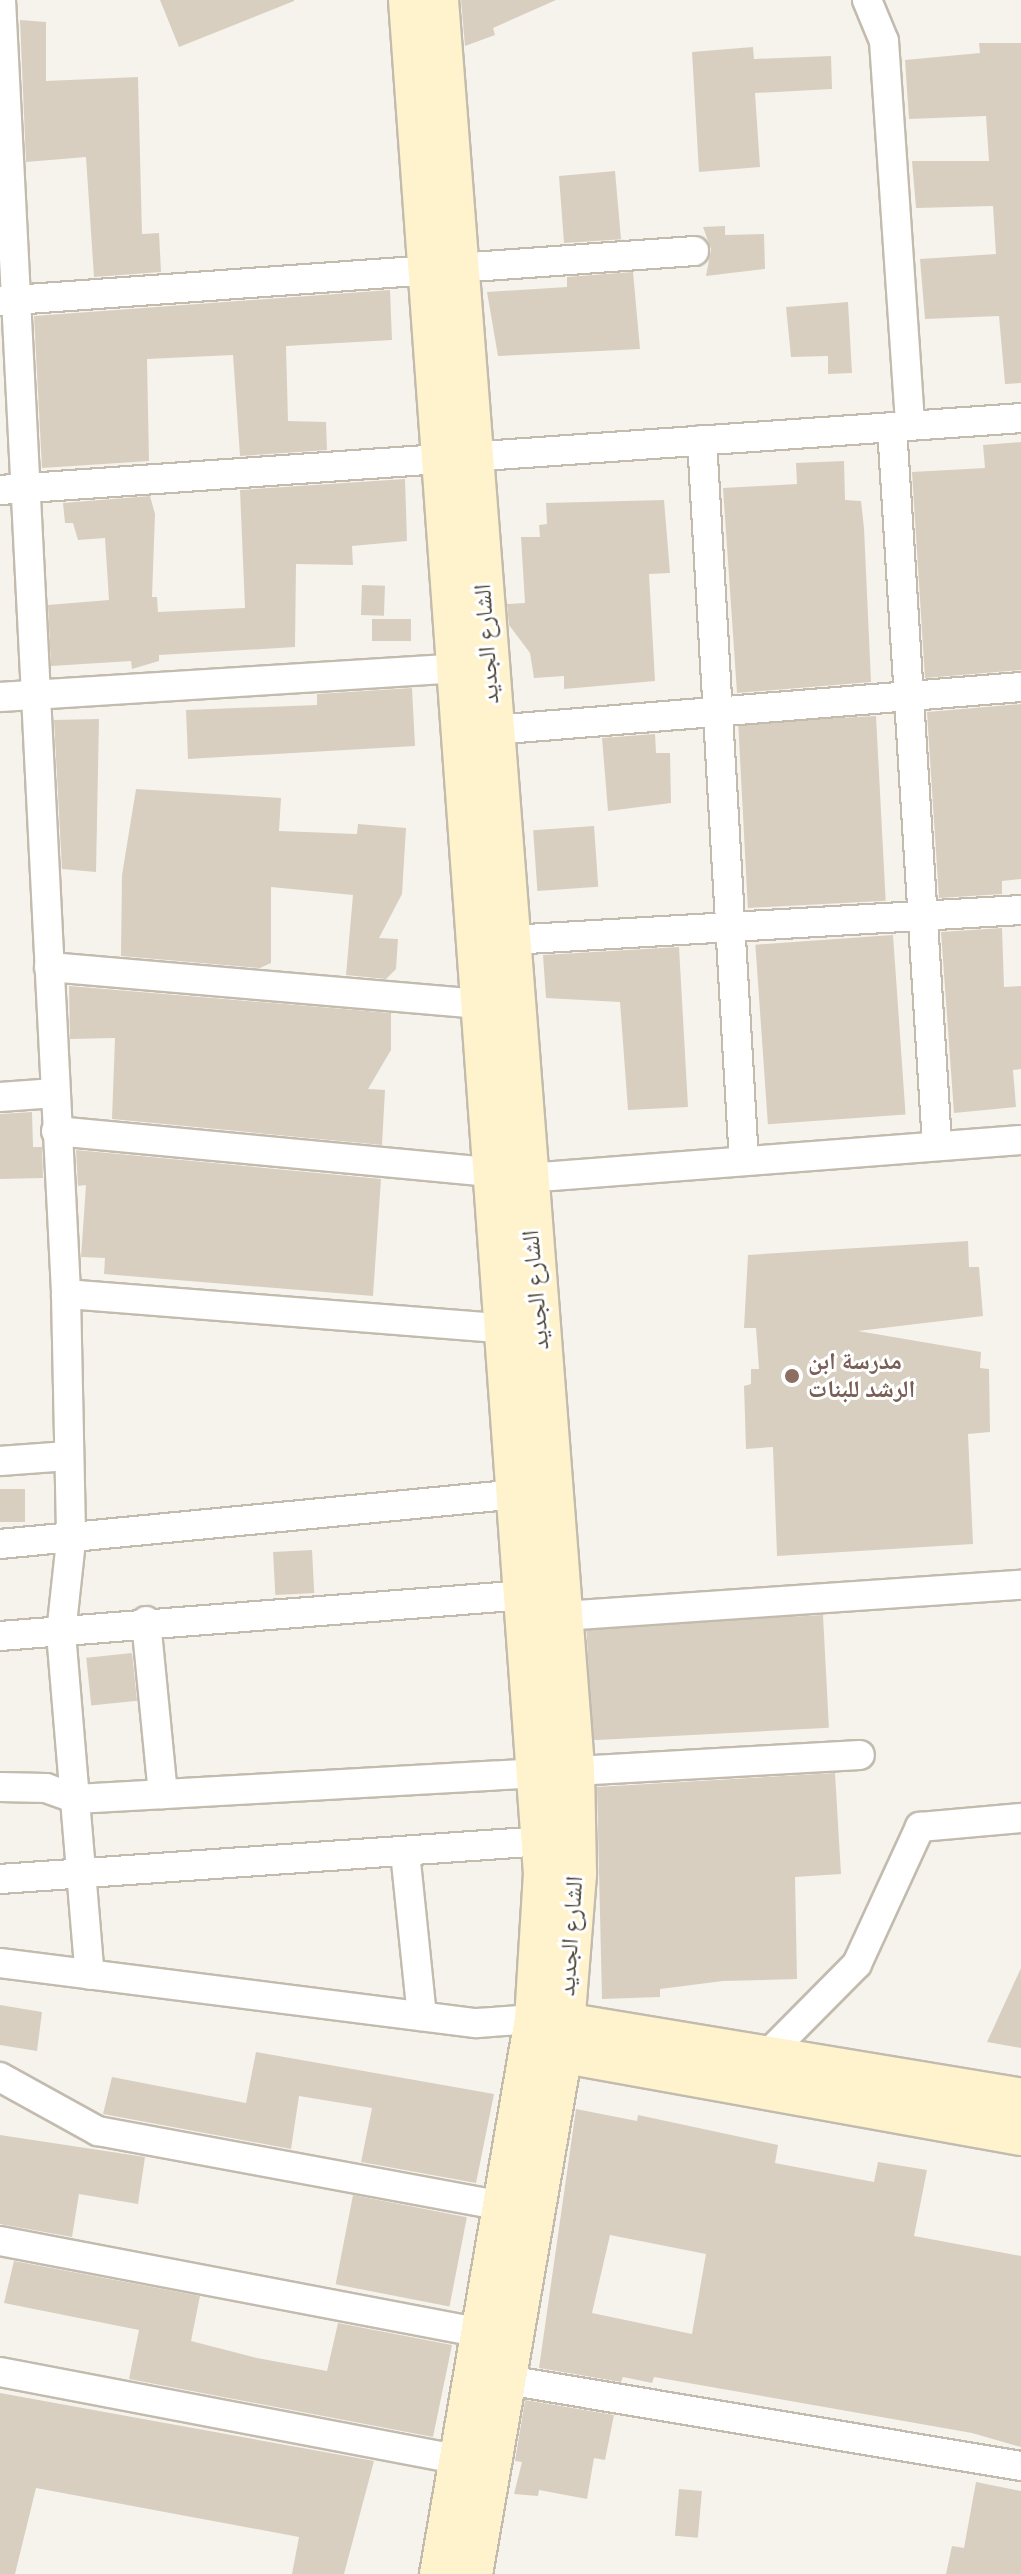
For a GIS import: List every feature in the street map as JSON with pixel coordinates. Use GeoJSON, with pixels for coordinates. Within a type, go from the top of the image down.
{"type":"FeatureCollection","features":[{"type":"Feature","properties":{"kind":"street"},"geometry":{"type":"LineString","coordinates":[[1,0],[11,489],[33,695],[66,1294],[71,1541],[61,1633],[90,1975]]}},
{"type":"Feature","properties":{"kind":"street","name":"الشارع الجديد"},"geometry":{"type":"LineString","coordinates":[[409,0],[444,272]]}},
{"type":"Feature","properties":{"kind":"street","name":"الشارع الجديد"},"geometry":{"type":"LineString","coordinates":[[438,0],[444,272],[457,457],[493,730],[510,940],[510,1175],[506,1329],[518,1494],[526,1595],[576,1874],[491,2377],[472,2574]]}},
{"type":"Feature","properties":{"kind":"street"},"geometry":{"type":"LineString","coordinates":[[867,0],[884,41],[909,696],[937,1145]]}},
{"type":"Feature","properties":{"kind":"street"},"geometry":{"type":"LineString","coordinates":[[8,301],[444,272],[694,251]]}},
{"type":"Feature","properties":{"kind":"street"},"geometry":{"type":"LineString","coordinates":[[11,489],[1021,418]]}},
{"type":"Feature","properties":{"kind":"street"},"geometry":{"type":"LineString","coordinates":[[702,440],[733,926],[744,1161]]}},
{"type":"Feature","properties":{"kind":"street","name":"الشارع الجديد"},"geometry":{"type":"LineString","coordinates":[[440,2574],[460,2460],[491,2377],[483,2333],[504,2206],[548,2035],[543,1841],[557,1770],[562,1616],[510,1175],[480,1004],[457,668],[457,457]]}},
{"type":"Feature","properties":{"kind":"street"},"geometry":{"type":"LineString","coordinates":[[0,697],[457,668]]}},
{"type":"Feature","properties":{"kind":"street"},"geometry":{"type":"LineString","coordinates":[[493,730],[1021,687]]}},
{"type":"Feature","properties":{"kind":"street"},"geometry":{"type":"LineString","coordinates":[[510,940],[1021,910]]}},
{"type":"Feature","properties":{"kind":"street"},"geometry":{"type":"LineString","coordinates":[[49,967],[480,1004]]}},
{"type":"Feature","properties":{"kind":"street"},"geometry":{"type":"LineString","coordinates":[[0,1097],[55,1093]]}},
{"type":"Feature","properties":{"kind":"street"},"geometry":{"type":"LineString","coordinates":[[56,1131],[510,1175],[1021,1140]]}},
{"type":"Feature","properties":{"kind":"street"},"geometry":{"type":"LineString","coordinates":[[66,1294],[506,1329]]}},
{"type":"Feature","properties":{"kind":"street"},"geometry":{"type":"LineString","coordinates":[[0,1461],[68,1456]]}},
{"type":"Feature","properties":{"kind":"street"},"geometry":{"type":"LineString","coordinates":[[0,1544],[71,1541],[518,1494]]}},
{"type":"Feature","properties":{"kind":"street"},"geometry":{"type":"LineString","coordinates":[[562,1616],[1021,1585]]}},
{"type":"Feature","properties":{"kind":"street"},"geometry":{"type":"LineString","coordinates":[[0,1636],[61,1633],[146,1621],[526,1595]]}},
{"type":"Feature","properties":{"kind":"street"},"geometry":{"type":"LineString","coordinates":[[146,1621],[163,1794]]}},
{"type":"Feature","properties":{"kind":"street"},"geometry":{"type":"LineString","coordinates":[[0,1787],[46,1788],[76,1799],[860,1755]]}},
{"type":"Feature","properties":{"kind":"street"},"geometry":{"type":"LineString","coordinates":[[767,2055],[857,1964],[920,1827],[1021,1818]]}},
{"type":"Feature","properties":{"kind":"street"},"geometry":{"type":"LineString","coordinates":[[0,1879],[543,1841]]}},
{"type":"Feature","properties":{"kind":"street"},"geometry":{"type":"LineString","coordinates":[[405,1852],[422,2016]]}},
{"type":"Feature","properties":{"kind":"street"},"geometry":{"type":"LineString","coordinates":[[0,1963],[477,2023],[548,2035],[1021,2135]]}},
{"type":"Feature","properties":{"kind":"street"},"geometry":{"type":"LineString","coordinates":[[548,2035],[767,2055],[1021,2099]]}},
{"type":"Feature","properties":{"kind":"street"},"geometry":{"type":"LineString","coordinates":[[0,2077],[48,2108],[98,2131],[504,2206]]}},
{"type":"Feature","properties":{"kind":"street"},"geometry":{"type":"LineString","coordinates":[[0,2241],[483,2333]]}},
{"type":"Feature","properties":{"kind":"street"},"geometry":{"type":"LineString","coordinates":[[0,2372],[460,2460]]}},
{"type":"Feature","properties":{"kind":"street"},"geometry":{"type":"LineString","coordinates":[[491,2377],[1021,2466]]}},
{"type":"Feature","properties":{"kind":"building"},"geometry":{"type":"Polygon","coordinates":[[[160,0],[294,0],[294,1],[179,47],[160,0]]]}},
{"type":"Feature","properties":{"kind":"building"},"geometry":{"type":"Polygon","coordinates":[[[461,0],[556,0],[493,28],[495,35],[465,46],[461,0]]]}},
{"type":"Feature","properties":{"kind":"building"},"geometry":{"type":"Polygon","coordinates":[[[20,20],[46,22],[46,81],[138,77],[142,234],[159,233],[161,272],[94,277],[86,157],[26,162],[20,20]]]}},
{"type":"Feature","properties":{"kind":"building"},"geometry":{"type":"Polygon","coordinates":[[[979,43],[1021,43],[1021,383],[1005,384],[999,316],[925,319],[920,259],[996,254],[993,206],[916,208],[912,161],[989,161],[986,116],[909,119],[905,60],[980,53],[979,43]]]}},
{"type":"Feature","properties":{"kind":"building"},"geometry":{"type":"Polygon","coordinates":[[[753,47],[754,59],[831,56],[832,89],[755,93],[760,167],[699,172],[692,52],[753,47]]]}},
{"type":"Feature","properties":{"kind":"building"},"geometry":{"type":"Polygon","coordinates":[[[615,171],[621,239],[626,239],[564,243],[559,176],[615,171]]]}},
{"type":"Feature","properties":{"kind":"building"},"geometry":{"type":"Polygon","coordinates":[[[725,226],[725,235],[764,234],[765,269],[706,276],[711,249],[703,227],[725,226]]]}},
{"type":"Feature","properties":{"kind":"building"},"geometry":{"type":"Polygon","coordinates":[[[633,272],[640,349],[498,356],[487,292],[567,287],[567,277],[633,272]]]}},
{"type":"Feature","properties":{"kind":"building"},"geometry":{"type":"Polygon","coordinates":[[[390,290],[392,340],[286,346],[288,421],[326,422],[327,450],[240,456],[233,355],[147,359],[149,461],[42,468],[34,316],[390,290]]]}},
{"type":"Feature","properties":{"kind":"building"},"geometry":{"type":"Polygon","coordinates":[[[848,302],[852,373],[828,374],[828,356],[791,357],[786,307],[848,302]]]}},
{"type":"Feature","properties":{"kind":"building"},"geometry":{"type":"Polygon","coordinates":[[[1021,442],[1021,670],[925,678],[912,472],[985,468],[983,445],[1021,442]]]}},
{"type":"Feature","properties":{"kind":"building"},"geometry":{"type":"Polygon","coordinates":[[[844,461],[845,500],[861,501],[871,682],[737,693],[723,488],[797,484],[796,463],[844,461]]]}},
{"type":"Feature","properties":{"kind":"building"},"geometry":{"type":"Polygon","coordinates":[[[405,479],[407,541],[352,546],[353,565],[296,564],[295,647],[159,655],[159,661],[132,669],[131,661],[51,666],[48,605],[109,600],[105,538],[78,540],[73,523],[65,523],[63,503],[150,496],[155,514],[152,597],[157,597],[158,612],[245,608],[240,490],[405,479]]]}},
{"type":"Feature","properties":{"kind":"building"},"geometry":{"type":"Polygon","coordinates":[[[664,500],[670,573],[649,574],[655,681],[564,689],[564,676],[534,678],[530,653],[509,625],[507,604],[525,603],[521,537],[540,537],[539,525],[547,524],[546,503],[664,500]]]}},
{"type":"Feature","properties":{"kind":"building"},"geometry":{"type":"Polygon","coordinates":[[[362,585],[385,586],[384,616],[361,615],[362,585]]]}},
{"type":"Feature","properties":{"kind":"building"},"geometry":{"type":"Polygon","coordinates":[[[372,619],[411,619],[411,641],[372,641],[372,619]]]}},
{"type":"Feature","properties":{"kind":"building"},"geometry":{"type":"Polygon","coordinates":[[[412,688],[415,746],[188,759],[186,710],[317,705],[317,694],[412,688]]]}},
{"type":"Feature","properties":{"kind":"building"},"geometry":{"type":"Polygon","coordinates":[[[1021,704],[1021,879],[1002,881],[1002,894],[939,898],[927,712],[1021,704]]]}},
{"type":"Feature","properties":{"kind":"building"},"geometry":{"type":"Polygon","coordinates":[[[876,716],[886,901],[748,908],[738,723],[876,716]]]}},
{"type":"Feature","properties":{"kind":"building"},"geometry":{"type":"Polygon","coordinates":[[[99,719],[96,872],[62,869],[54,720],[99,719]]]}},
{"type":"Feature","properties":{"kind":"building"},"geometry":{"type":"Polygon","coordinates":[[[655,734],[656,753],[670,753],[671,803],[608,811],[602,738],[655,734]]]}},
{"type":"Feature","properties":{"kind":"building"},"geometry":{"type":"Polygon","coordinates":[[[136,789],[281,798],[279,831],[357,834],[358,824],[406,828],[402,894],[379,938],[398,939],[396,969],[386,979],[346,975],[353,895],[271,887],[271,963],[260,968],[121,956],[122,875],[136,789]]]}},
{"type":"Feature","properties":{"kind":"building"},"geometry":{"type":"Polygon","coordinates":[[[594,826],[598,887],[537,891],[533,830],[594,826]]]}},
{"type":"Feature","properties":{"kind":"building"},"geometry":{"type":"Polygon","coordinates":[[[1002,928],[1004,987],[1021,986],[1021,1069],[1013,1070],[1016,1107],[954,1113],[941,932],[1002,928]]]}},
{"type":"Feature","properties":{"kind":"building"},"geometry":{"type":"Polygon","coordinates":[[[893,935],[906,1115],[768,1124],[755,945],[893,935]]]}},
{"type":"Feature","properties":{"kind":"building"},"geometry":{"type":"Polygon","coordinates":[[[679,947],[688,1107],[628,1110],[620,1002],[546,998],[543,955],[679,947]]]}},
{"type":"Feature","properties":{"kind":"building"},"geometry":{"type":"Polygon","coordinates":[[[69,986],[391,1013],[391,1050],[368,1089],[385,1090],[382,1145],[112,1119],[115,1038],[70,1039],[69,986]]]}},
{"type":"Feature","properties":{"kind":"building"},"geometry":{"type":"Polygon","coordinates":[[[32,1112],[33,1147],[42,1147],[43,1178],[0,1179],[0,1114],[32,1112]]]}},
{"type":"Feature","properties":{"kind":"building"},"geometry":{"type":"Polygon","coordinates":[[[76,1150],[381,1179],[373,1296],[104,1274],[105,1258],[81,1257],[86,1185],[78,1186],[76,1150]]]}},
{"type":"Feature","properties":{"kind":"building"},"geometry":{"type":"Polygon","coordinates":[[[968,1241],[969,1267],[979,1267],[983,1316],[858,1331],[981,1352],[980,1368],[989,1369],[990,1432],[968,1434],[973,1544],[777,1556],[773,1447],[746,1449],[744,1386],[751,1384],[751,1369],[759,1369],[756,1328],[744,1328],[748,1255],[968,1241]]]}},
{"type":"Feature","properties":{"kind":"building"},"geometry":{"type":"Polygon","coordinates":[[[0,1489],[25,1489],[25,1522],[0,1522],[0,1489]]]}},
{"type":"Feature","properties":{"kind":"building"},"geometry":{"type":"Polygon","coordinates":[[[312,1550],[314,1593],[275,1595],[273,1552],[312,1550]]]}},
{"type":"Feature","properties":{"kind":"building"},"geometry":{"type":"Polygon","coordinates":[[[823,1615],[829,1728],[592,1740],[586,1627],[823,1615]]]}},
{"type":"Feature","properties":{"kind":"building"},"geometry":{"type":"Polygon","coordinates":[[[132,1653],[137,1701],[91,1706],[86,1658],[132,1653]]]}},
{"type":"Feature","properties":{"kind":"building"},"geometry":{"type":"Polygon","coordinates":[[[835,1773],[841,1874],[795,1877],[797,1979],[723,1981],[660,1989],[660,1997],[602,1999],[597,1787],[835,1773]]]}},
{"type":"Feature","properties":{"kind":"building"},"geometry":{"type":"Polygon","coordinates":[[[1021,1968],[1021,2048],[987,2042],[1021,1968]]]}},
{"type":"Feature","properties":{"kind":"building"},"geometry":{"type":"Polygon","coordinates":[[[0,2005],[42,2012],[37,2051],[0,2045],[0,2005]]]}},
{"type":"Feature","properties":{"kind":"building"},"geometry":{"type":"Polygon","coordinates":[[[256,2052],[494,2094],[476,2183],[361,2162],[372,2108],[299,2096],[291,2149],[103,2114],[112,2077],[246,2103],[256,2052]]]}},
{"type":"Feature","properties":{"kind":"building"},"geometry":{"type":"Polygon","coordinates":[[[576,2109],[637,2121],[638,2115],[778,2145],[775,2163],[874,2182],[878,2162],[927,2170],[914,2236],[1021,2256],[1021,2447],[972,2433],[654,2377],[652,2383],[623,2377],[621,2382],[539,2368],[576,2109]],[[610,2235],[592,2313],[692,2334],[706,2254],[610,2235]]]}},
{"type":"Feature","properties":{"kind":"building"},"geometry":{"type":"Polygon","coordinates":[[[0,2135],[145,2157],[138,2204],[79,2194],[72,2237],[0,2224],[0,2135]]]}},
{"type":"Feature","properties":{"kind":"building"},"geometry":{"type":"Polygon","coordinates":[[[353,2195],[467,2217],[450,2306],[336,2284],[353,2195]]]}},
{"type":"Feature","properties":{"kind":"building"},"geometry":{"type":"Polygon","coordinates":[[[14,2261],[200,2296],[191,2341],[257,2358],[327,2371],[338,2323],[452,2345],[433,2437],[129,2379],[139,2330],[4,2303],[14,2261]]]}},
{"type":"Feature","properties":{"kind":"building"},"geometry":{"type":"Polygon","coordinates":[[[0,2393],[374,2461],[344,2574],[292,2574],[299,2537],[36,2488],[15,2574],[0,2574],[0,2393]]]}},
{"type":"Feature","properties":{"kind":"building"},"geometry":{"type":"Polygon","coordinates":[[[525,2400],[614,2415],[605,2460],[594,2458],[587,2499],[539,2490],[538,2496],[514,2494],[522,2462],[515,2461],[525,2400]]]}},
{"type":"Feature","properties":{"kind":"building"},"geometry":{"type":"Polygon","coordinates":[[[976,2482],[1021,2491],[1021,2574],[946,2574],[952,2546],[964,2548],[976,2482]]]}},
{"type":"Feature","properties":{"kind":"building"},"geometry":{"type":"Polygon","coordinates":[[[679,2489],[702,2491],[698,2538],[675,2536],[679,2489]]]}},
{"type":"Feature","properties":{"kind":"place","name":"مدرسة ابن الرشد للبنات"},"geometry":{"type":"Point","coordinates":[792,1376]}}]}
